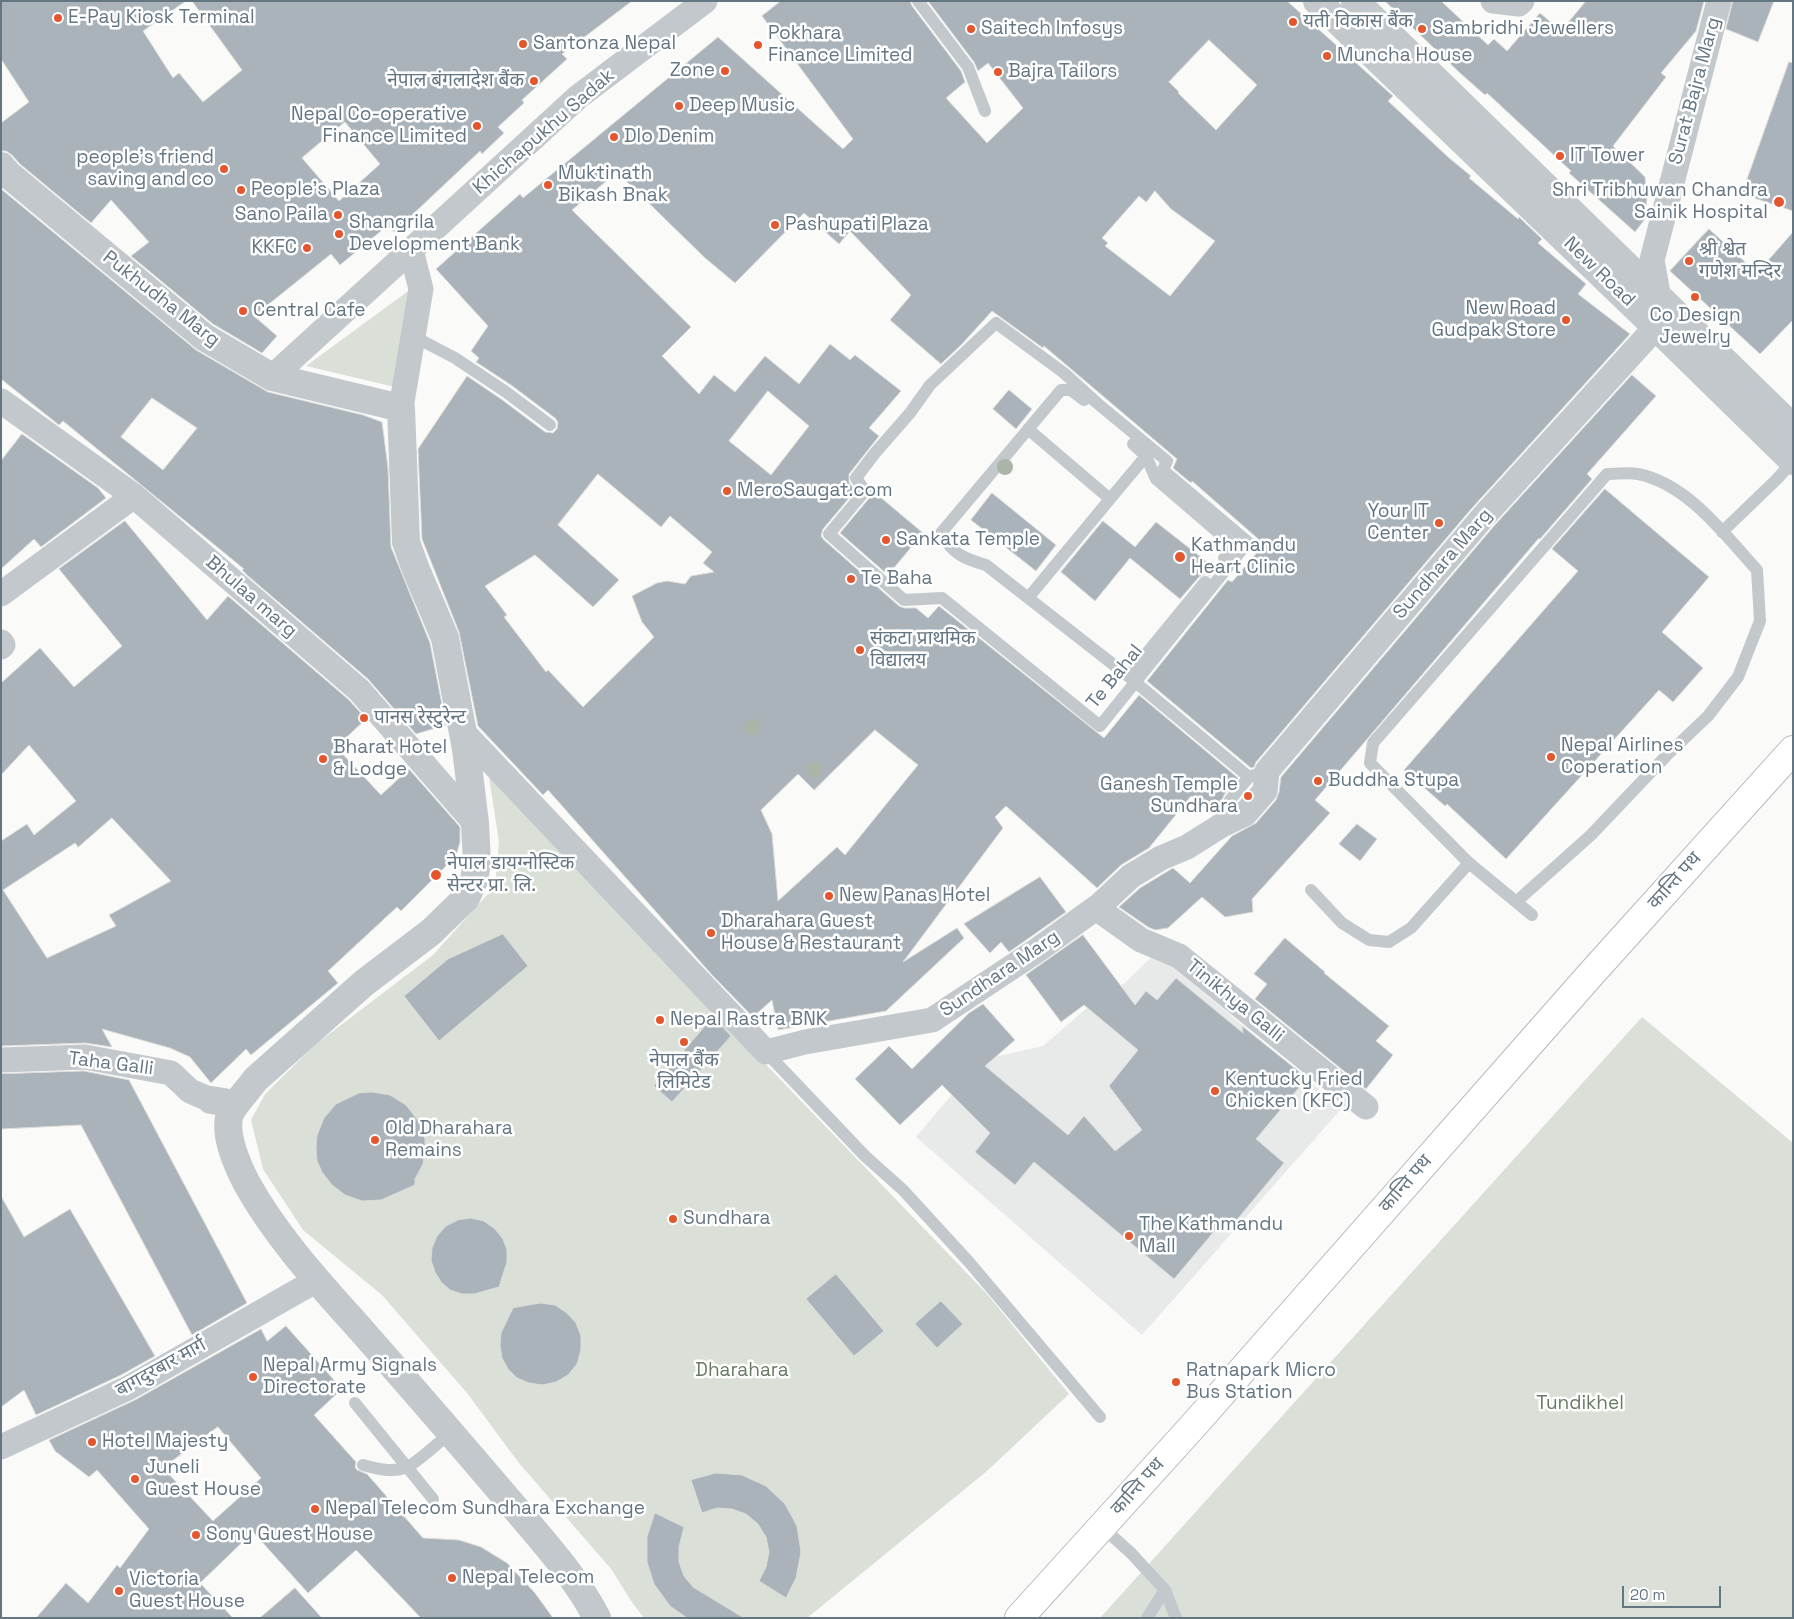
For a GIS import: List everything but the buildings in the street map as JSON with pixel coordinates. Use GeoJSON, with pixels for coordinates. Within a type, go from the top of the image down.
{"type":"FeatureCollection","features":[{"type":"Feature","properties":{"kind":"main road","name":"कान्ति पथ"},"geometry":{"type":"LineString","coordinates":[[1019,1618],[1193,1426],[1584,981],[1793,750]]}},
{"type":"Feature","properties":{"kind":"street","name":"Khichapukhu Sadak"},"geometry":{"type":"LineString","coordinates":[[272,377],[578,97],[705,1]]}},
{"type":"Feature","properties":{"kind":"street","name":"New Road"},"geometry":{"type":"LineString","coordinates":[[1317,1],[1793,461]]}},
{"type":"Feature","properties":{"kind":"street","name":"New Road"},"geometry":{"type":"LineString","coordinates":[[1355,1],[1793,428]]}},
{"type":"Feature","properties":{"kind":"street"},"geometry":{"type":"LineString","coordinates":[[1493,1],[1520,4],[1522,1]]}},
{"type":"Feature","properties":{"kind":"street","name":"Surat Bajra Marg"},"geometry":{"type":"LineString","coordinates":[[1659,299],[1652,260],[1719,1]]}},
{"type":"Feature","properties":{"kind":"street","name":"Pukhudha Marg"},"geometry":{"type":"LineString","coordinates":[[4,172],[204,337],[272,377],[401,408]]}},
{"type":"Feature","properties":{"kind":"street"},"geometry":{"type":"LineString","coordinates":[[411,250],[421,289],[401,408],[406,542],[445,638],[464,733],[478,863],[474,880],[466,898],[431,932],[364,983],[256,1079],[223,1102],[229,1117],[229,1136],[235,1158],[246,1183],[275,1228],[317,1280],[451,1432],[566,1570],[584,1593],[597,1618]]}},
{"type":"Feature","properties":{"kind":"street"},"geometry":{"type":"LineString","coordinates":[[1656,327],[1659,299]]}},
{"type":"Feature","properties":{"kind":"street","name":"Sundhara Marg"},"geometry":{"type":"LineString","coordinates":[[766,1052],[806,1042],[932,1020],[1036,951],[1096,908],[1131,876],[1245,814],[1265,791],[1258,774],[1483,517],[1656,327]]}},
{"type":"Feature","properties":{"kind":"street","name":"Bhulaa marg"},"geometry":{"type":"LineString","coordinates":[[1,401],[134,496],[359,690],[475,822]]}},
{"type":"Feature","properties":{"kind":"street"},"geometry":{"type":"LineString","coordinates":[[1,594],[134,496]]}},
{"type":"Feature","properties":{"kind":"street"},"geometry":{"type":"LineString","coordinates":[[1,642],[3,645],[1,647]]}},
{"type":"Feature","properties":{"kind":"street"},"geometry":{"type":"LineString","coordinates":[[464,733],[766,1052]]}},
{"type":"Feature","properties":{"kind":"street","name":"Tinikhya Galli"},"geometry":{"type":"LineString","coordinates":[[1096,908],[1141,940],[1178,956],[1366,1107]]}},
{"type":"Feature","properties":{"kind":"street","name":"Taha Galli"},"geometry":{"type":"LineString","coordinates":[[1,1060],[85,1057],[171,1073],[190,1091],[223,1102]]}},
{"type":"Feature","properties":{"kind":"street","name":"बागदुरबार मार्ग"},"geometry":{"type":"LineString","coordinates":[[1,1447],[128,1388],[317,1280]]}},
{"type":"Feature","properties":{"kind":"lane"},"geometry":{"type":"LineString","coordinates":[[918,1],[968,67],[985,111]]}},
{"type":"Feature","properties":{"kind":"lane","name":"Te Bahal"},"geometry":{"type":"LineString","coordinates":[[996,323],[1064,373],[1167,462],[1163,470],[1248,542],[1131,679],[1100,726],[942,598],[904,600],[829,534],[865,491],[856,478],[875,453],[910,413],[930,385],[996,323]]}},
{"type":"Feature","properties":{"kind":"lane"},"geometry":{"type":"LineString","coordinates":[[413,336],[462,363],[506,392],[550,425]]}},
{"type":"Feature","properties":{"kind":"lane"},"geometry":{"type":"LineString","coordinates":[[1131,679],[1234,546],[1156,479],[1146,456],[1071,390],[1061,390],[941,533],[947,544],[965,559],[986,565],[1131,679],[1258,774]]}},
{"type":"Feature","properties":{"kind":"lane"},"geometry":{"type":"LineString","coordinates":[[1028,429],[1110,499]]}},
{"type":"Feature","properties":{"kind":"lane"},"geometry":{"type":"LineString","coordinates":[[1028,598],[1146,456]]}},
{"type":"Feature","properties":{"kind":"lane"},"geometry":{"type":"LineString","coordinates":[[1722,532],[1793,461]]}},
{"type":"Feature","properties":{"kind":"lane"},"geometry":{"type":"LineString","coordinates":[[1516,902],[1591,835],[1708,716],[1738,677],[1760,621],[1757,570],[1692,501],[1663,482],[1637,474],[1607,474],[1373,744],[1370,763],[1469,863],[1516,902],[1532,915]]}},
{"type":"Feature","properties":{"kind":"lane"},"geometry":{"type":"LineString","coordinates":[[1311,890],[1342,923],[1369,940],[1389,942],[1411,928],[1469,863]]}},
{"type":"Feature","properties":{"kind":"lane"},"geometry":{"type":"LineString","coordinates":[[766,1052],[865,1156],[903,1190],[956,1248],[1100,1417]]}},
{"type":"Feature","properties":{"kind":"lane"},"geometry":{"type":"LineString","coordinates":[[355,1403],[433,1499]]}},
{"type":"Feature","properties":{"kind":"lane"},"geometry":{"type":"LineString","coordinates":[[363,1465],[393,1470],[407,1467],[451,1432]]}},
{"type":"Feature","properties":{"kind":"lane"},"geometry":{"type":"LineString","coordinates":[[1102,1527],[1131,1553],[1165,1590],[1176,1618]]}},
{"type":"Feature","properties":{"kind":"lane"},"geometry":{"type":"LineString","coordinates":[[1147,1618],[1165,1590]]}},
{"type":"Feature","properties":{"kind":"shaded area","name":"The Kathmandu Mall"},"geometry":{"type":"Polygon","coordinates":[[[1156,953],[1342,1108],[1142,1335],[916,1137],[981,1060],[1043,1046],[1089,1006],[1095,1011],[1156,953]]]}},
{"type":"Feature","properties":{"kind":"green space"},"geometry":{"type":"Polygon","coordinates":[[[411,289],[395,387],[306,366],[411,289]]]}},
{"type":"Feature","properties":{"kind":"green space","name":"Dharahara"},"geometry":{"type":"Polygon","coordinates":[[[489,777],[987,1294],[1069,1394],[987,1471],[807,1618],[644,1618],[612,1570],[519,1463],[467,1393],[382,1295],[303,1230],[263,1169],[251,1120],[265,1094],[316,1044],[433,955],[495,886],[499,842],[489,777]]]}},
{"type":"Feature","properties":{"kind":"green space","name":"Tundikhel"},"geometry":{"type":"Polygon","coordinates":[[[1642,1017],[1793,1143],[1793,1618],[1100,1618],[1642,1017]]]}},
{"type":"Feature","properties":{"kind":"place","name":"E-Pay Kiosk Terminal"},"geometry":{"type":"Point","coordinates":[58,18]}},
{"type":"Feature","properties":{"kind":"place","name":"यती विकास बैंक"},"geometry":{"type":"Point","coordinates":[1293,22]}},
{"type":"Feature","properties":{"kind":"place","name":"Saitech Infosys"},"geometry":{"type":"Point","coordinates":[971,29]}},
{"type":"Feature","properties":{"kind":"place","name":"Sambridhi Jewellers"},"geometry":{"type":"Point","coordinates":[1422,29]}},
{"type":"Feature","properties":{"kind":"place","name":"Santonza Nepal"},"geometry":{"type":"Point","coordinates":[523,44]}},
{"type":"Feature","properties":{"kind":"place","name":"Pokhara Finance Limited"},"geometry":{"type":"Point","coordinates":[758,45]}},
{"type":"Feature","properties":{"kind":"place","name":"Muncha House"},"geometry":{"type":"Point","coordinates":[1327,56]}},
{"type":"Feature","properties":{"kind":"place","name":"Zone"},"geometry":{"type":"Point","coordinates":[725,71]}},
{"type":"Feature","properties":{"kind":"place","name":"Bajra Tailors"},"geometry":{"type":"Point","coordinates":[998,72]}},
{"type":"Feature","properties":{"kind":"place","name":"नेपाल बंगलादेश बैंक"},"geometry":{"type":"Point","coordinates":[534,81]}},
{"type":"Feature","properties":{"kind":"place","name":"Deep Music"},"geometry":{"type":"Point","coordinates":[679,106]}},
{"type":"Feature","properties":{"kind":"place","name":"Nepal Co-operative Finance Limited"},"geometry":{"type":"Point","coordinates":[477,126]}},
{"type":"Feature","properties":{"kind":"place","name":"Dlo Denim"},"geometry":{"type":"Point","coordinates":[614,137]}},
{"type":"Feature","properties":{"kind":"place","name":"IT Tower"},"geometry":{"type":"Point","coordinates":[1560,156]}},
{"type":"Feature","properties":{"kind":"place","name":"people's friend saving and co"},"geometry":{"type":"Point","coordinates":[224,169]}},
{"type":"Feature","properties":{"kind":"place","name":"Muktinath Bikash Bnak"},"geometry":{"type":"Point","coordinates":[548,185]}},
{"type":"Feature","properties":{"kind":"place","name":"People's Plaza"},"geometry":{"type":"Point","coordinates":[241,190]}},
{"type":"Feature","properties":{"kind":"place","name":"Shri Tribhuwan Chandra Sainik Hospital"},"geometry":{"type":"Point","coordinates":[1779,202]}},
{"type":"Feature","properties":{"kind":"place","name":"Sano Paila"},"geometry":{"type":"Point","coordinates":[338,215]}},
{"type":"Feature","properties":{"kind":"place","name":"Pashupati Plaza"},"geometry":{"type":"Point","coordinates":[775,225]}},
{"type":"Feature","properties":{"kind":"place","name":"Shangrila Development Bank"},"geometry":{"type":"Point","coordinates":[339,234]}},
{"type":"Feature","properties":{"kind":"place","name":"KKFC"},"geometry":{"type":"Point","coordinates":[307,248]}},
{"type":"Feature","properties":{"kind":"place","name":"श्री श्वेत गणेश मन्दिर"},"geometry":{"type":"Point","coordinates":[1689,261]}},
{"type":"Feature","properties":{"kind":"place","name":"Co Design Jewelry"},"geometry":{"type":"Point","coordinates":[1695,297]}},
{"type":"Feature","properties":{"kind":"place","name":"Central Cafe"},"geometry":{"type":"Point","coordinates":[243,311]}},
{"type":"Feature","properties":{"kind":"place","name":"New Road Gudpak Store"},"geometry":{"type":"Point","coordinates":[1566,320]}},
{"type":"Feature","properties":{"kind":"place","name":"MeroSaugat.com"},"geometry":{"type":"Point","coordinates":[727,491]}},
{"type":"Feature","properties":{"kind":"place","name":"Your IT Center"},"geometry":{"type":"Point","coordinates":[1439,523]}},
{"type":"Feature","properties":{"kind":"place","name":"Sankata Temple"},"geometry":{"type":"Point","coordinates":[886,540]}},
{"type":"Feature","properties":{"kind":"place","name":"Kathmandu Heart Clinic"},"geometry":{"type":"Point","coordinates":[1180,557]}},
{"type":"Feature","properties":{"kind":"place","name":"Te Baha"},"geometry":{"type":"Point","coordinates":[851,579]}},
{"type":"Feature","properties":{"kind":"place","name":"संकटा प्राथमिक विद्यालय"},"geometry":{"type":"Point","coordinates":[860,650]}},
{"type":"Feature","properties":{"kind":"place","name":"पानस रेस्टुरेन्ट"},"geometry":{"type":"Point","coordinates":[364,718]}},
{"type":"Feature","properties":{"kind":"place","name":"Nepal Airlines Coperation"},"geometry":{"type":"Point","coordinates":[1551,757]}},
{"type":"Feature","properties":{"kind":"place","name":"Bharat Hotel & Lodge"},"geometry":{"type":"Point","coordinates":[323,759]}},
{"type":"Feature","properties":{"kind":"place","name":"Buddha Stupa"},"geometry":{"type":"Point","coordinates":[1318,781]}},
{"type":"Feature","properties":{"kind":"place","name":"Ganesh Temple Sundhara"},"geometry":{"type":"Point","coordinates":[1248,796]}},
{"type":"Feature","properties":{"kind":"place","name":"नेपाल डायग्नोस्टिक सेन्टर प्रा. लि."},"geometry":{"type":"Point","coordinates":[436,875]}},
{"type":"Feature","properties":{"kind":"place","name":"New Panas Hotel"},"geometry":{"type":"Point","coordinates":[829,896]}},
{"type":"Feature","properties":{"kind":"place","name":"Dharahara Guest House & Restaurant"},"geometry":{"type":"Point","coordinates":[711,933]}},
{"type":"Feature","properties":{"kind":"place","name":"Nepal Rastra BNK"},"geometry":{"type":"Point","coordinates":[660,1020]}},
{"type":"Feature","properties":{"kind":"place","name":"नेपाल बैंक लिमिटेड"},"geometry":{"type":"Point","coordinates":[684,1042]}},
{"type":"Feature","properties":{"kind":"place","name":"Kentucky Fried Chicken (KFC)"},"geometry":{"type":"Point","coordinates":[1215,1091]}},
{"type":"Feature","properties":{"kind":"place","name":"Old Dharahara Remains"},"geometry":{"type":"Point","coordinates":[375,1140]}},
{"type":"Feature","properties":{"kind":"place","name":"Sundhara"},"geometry":{"type":"Point","coordinates":[673,1219]}},
{"type":"Feature","properties":{"kind":"place","name":"The Kathmandu Mall"},"geometry":{"type":"Point","coordinates":[1129,1236]}},
{"type":"Feature","properties":{"kind":"place","name":"Nepal Army Signals Directorate"},"geometry":{"type":"Point","coordinates":[253,1377]}},
{"type":"Feature","properties":{"kind":"place","name":"Ratnapark Micro Bus Station"},"geometry":{"type":"Point","coordinates":[1176,1382]}},
{"type":"Feature","properties":{"kind":"place","name":"Hotel Majesty"},"geometry":{"type":"Point","coordinates":[92,1442]}},
{"type":"Feature","properties":{"kind":"place","name":"Juneli Guest House"},"geometry":{"type":"Point","coordinates":[135,1479]}},
{"type":"Feature","properties":{"kind":"place","name":"Nepal Telecom Sundhara Exchange"},"geometry":{"type":"Point","coordinates":[315,1509]}},
{"type":"Feature","properties":{"kind":"place","name":"Sony Guest House"},"geometry":{"type":"Point","coordinates":[196,1535]}},
{"type":"Feature","properties":{"kind":"place","name":"Nepal Telecom"},"geometry":{"type":"Point","coordinates":[452,1578]}},
{"type":"Feature","properties":{"kind":"place","name":"Victoria Guest House"},"geometry":{"type":"Point","coordinates":[119,1591]}}]}
